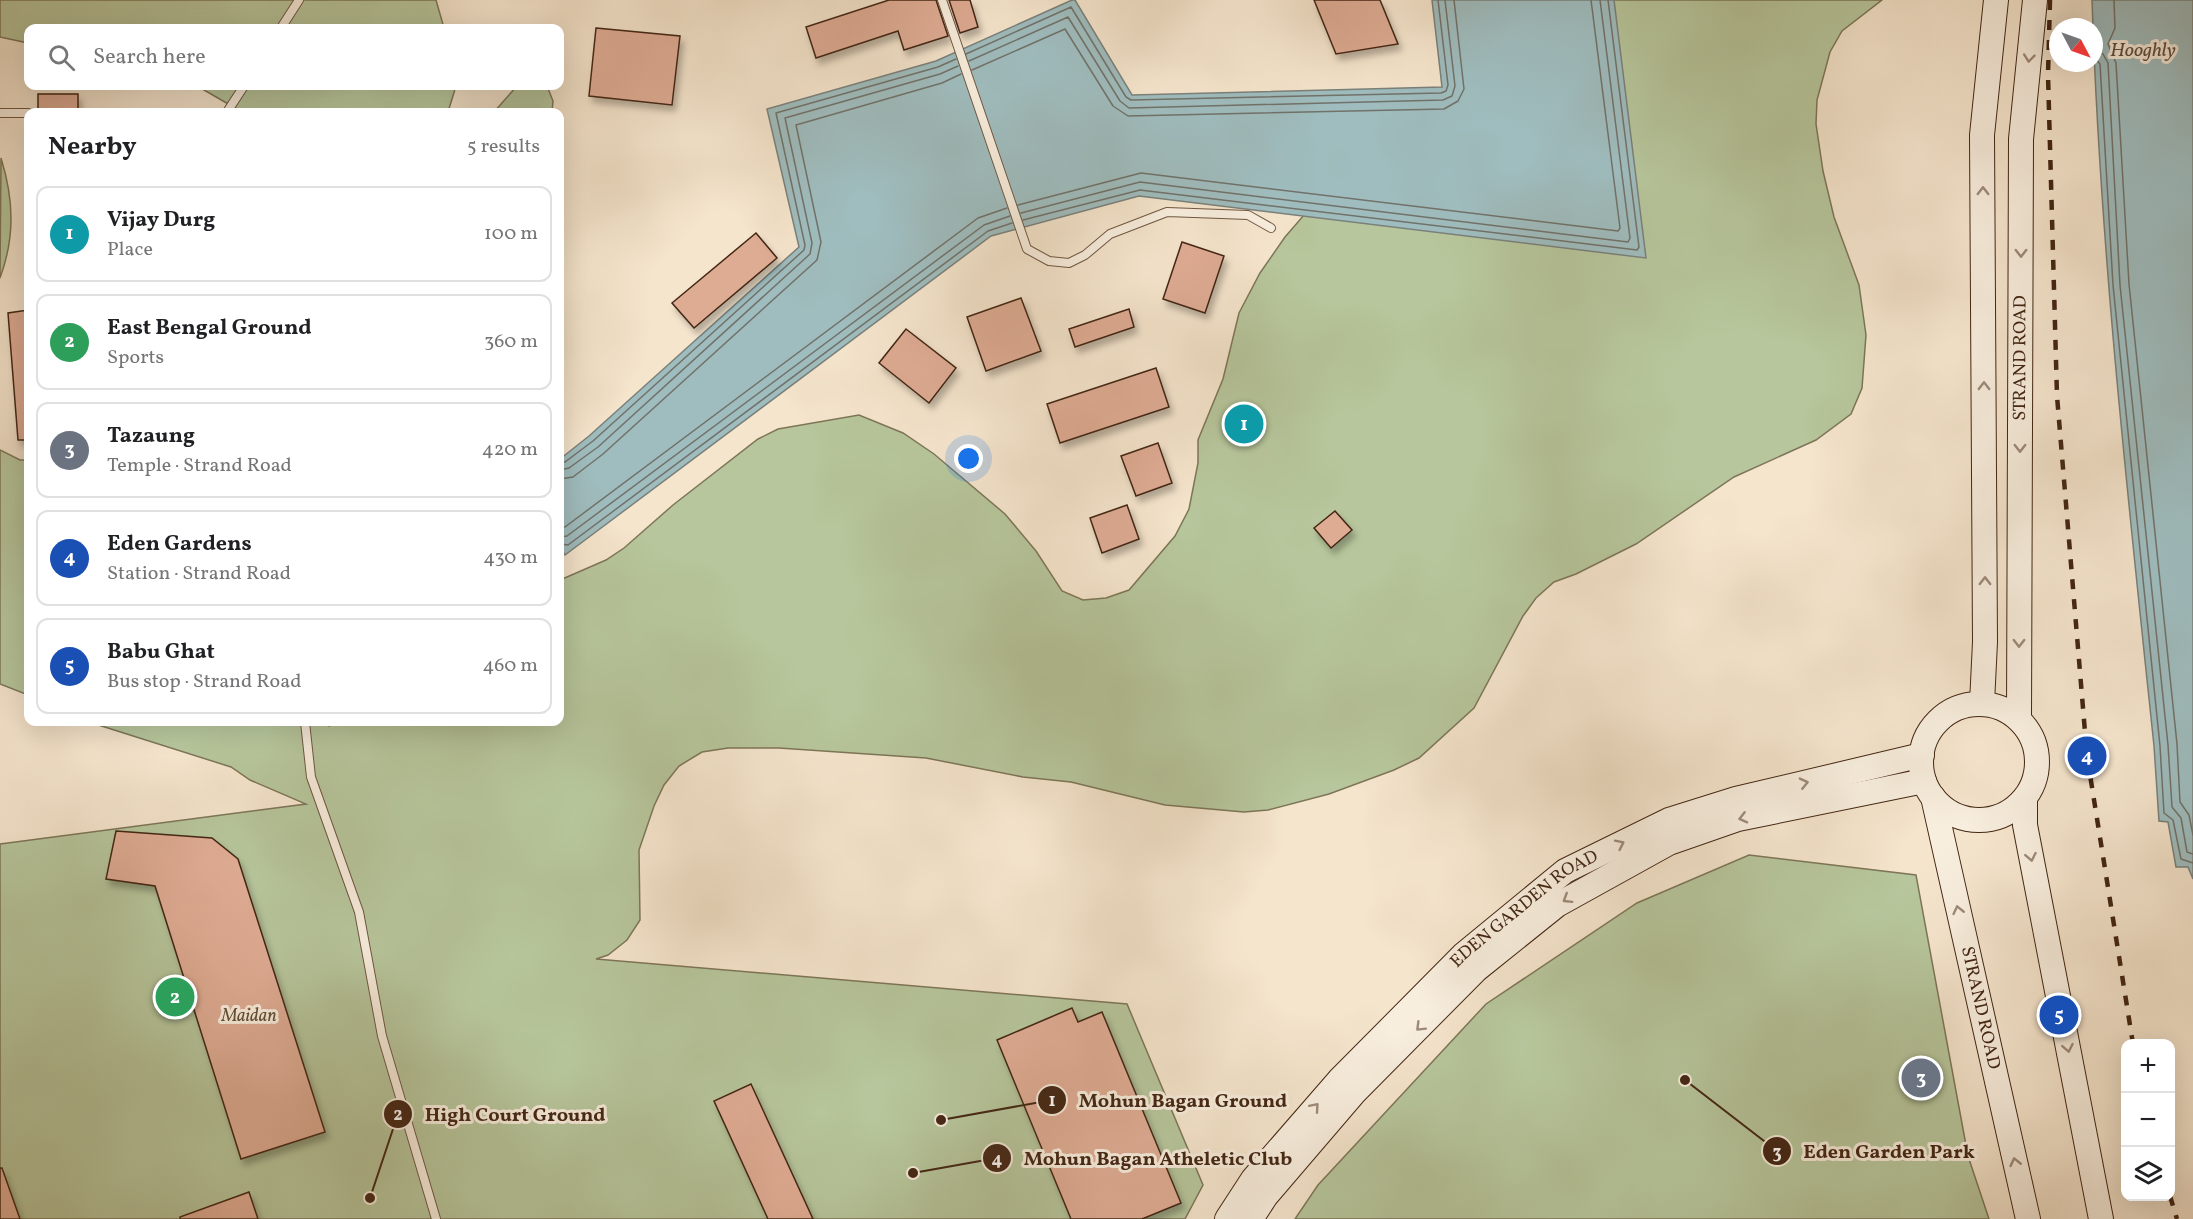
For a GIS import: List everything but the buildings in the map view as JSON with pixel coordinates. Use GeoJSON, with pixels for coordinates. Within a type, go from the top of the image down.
{"type":"FeatureCollection","features":[{"type":"Feature","properties":{"kind":"main road","name":"STRAND ROAD"},"geometry":{"type":"LineString","coordinates":[[1982,703],[1985,642],[1982,135],[1996,0]]}},
{"type":"Feature","properties":{"kind":"main road","name":"STRAND ROAD"},"geometry":{"type":"LineString","coordinates":[[2019,718],[2021,139],[2035,0]]}},
{"type":"Feature","properties":{"kind":"main road"},"geometry":{"type":"LineString","coordinates":[[1982,135],[2021,139]]}},
{"type":"Feature","properties":{"kind":"main road"},"geometry":{"type":"LineString","coordinates":[[2025,799],[2012,810],[1996,818],[1978,820],[1961,817],[1945,809],[1928,789],[1922,755],[1926,738],[1936,723],[1949,712],[1965,705],[1982,703],[2019,718],[2035,742],[2037,772],[2025,799],[2025,825],[2101,1219]]}},
{"type":"Feature","properties":{"kind":"main road","name":"EDEN GARDEN ROAD"},"geometry":{"type":"LineString","coordinates":[[1227,1219],[1253,1179],[1338,1080],[1464,954],[1565,871],[1669,820],[1736,799],[1922,755]]}},
{"type":"Feature","properties":{"kind":"main road","name":"STRAND ROAD"},"geometry":{"type":"LineString","coordinates":[[1928,789],[2028,1219]]}},
{"type":"Feature","properties":{"kind":"main road","name":"EDEN GARDEN ROAD"},"geometry":{"type":"LineString","coordinates":[[1251,1219],[1266,1196],[1355,1092],[1476,970],[1557,905],[1669,843],[1738,819],[1928,789]]}},
{"type":"Feature","properties":{"kind":"lane"},"geometry":{"type":"LineString","coordinates":[[284,24],[299,0]]}},
{"type":"Feature","properties":{"kind":"lane"},"geometry":{"type":"LineString","coordinates":[[942,0],[1027,249],[1049,261],[1069,263],[1085,255],[1110,234],[1167,212],[1248,215],[1272,228]]}},
{"type":"Feature","properties":{"kind":"lane"},"geometry":{"type":"LineString","coordinates":[[230,108],[241,90]]}},
{"type":"Feature","properties":{"kind":"lane"},"geometry":{"type":"LineString","coordinates":[[0,113],[24,113]]}},
{"type":"Feature","properties":{"kind":"lane"},"geometry":{"type":"LineString","coordinates":[[305,726],[311,777],[359,912],[382,1036],[436,1219]]}},
{"type":"Feature","properties":{"kind":"green space"},"geometry":{"type":"Polygon","coordinates":[[[0,0],[436,0],[443,24],[24,24],[24,42],[0,37],[0,0]]]}},
{"type":"Feature","properties":{"kind":"green space","name":"Maidan"},"geometry":{"type":"Polygon","coordinates":[[[1470,0],[1882,0],[1842,31],[1830,52],[1817,100],[1816,124],[1823,171],[1834,217],[1859,285],[1866,335],[1862,388],[1851,414],[1816,440],[1734,477],[1636,544],[1576,574],[1554,582],[1536,598],[1523,616],[1474,708],[1419,758],[1394,770],[1329,794],[1268,810],[1244,812],[1165,805],[1071,782],[1023,777],[926,758],[779,748],[728,748],[702,752],[679,766],[664,785],[654,806],[639,850],[640,920],[627,940],[608,955],[596,959],[1127,1004],[1203,1185],[1185,1219],[0,1219],[0,844],[306,804],[250,780],[231,767],[102,726],[564,726],[564,578],[606,560],[624,548],[673,505],[758,439],[778,429],[859,415],[903,433],[934,454],[1005,514],[1036,551],[1062,591],[1083,600],[1106,598],[1129,590],[1175,536],[1189,509],[1198,463],[1198,440],[1223,379],[1239,313],[1260,273],[1285,237],[1330,185],[1436,140],[1470,0]]]}},
{"type":"Feature","properties":{"kind":"green space"},"geometry":{"type":"Polygon","coordinates":[[[204,90],[455,90],[449,108],[235,108],[204,90]]]}},
{"type":"Feature","properties":{"kind":"green space"},"geometry":{"type":"Polygon","coordinates":[[[513,90],[549,90],[553,101],[552,108],[498,108],[513,90]]]}},
{"type":"Feature","properties":{"kind":"green space"},"geometry":{"type":"Polygon","coordinates":[[[1,158],[8,189],[11,218],[8,248],[0,278],[1,158]]]}},
{"type":"Feature","properties":{"kind":"green space"},"geometry":{"type":"Polygon","coordinates":[[[0,450],[24,460],[24,693],[0,684],[0,450]]]}},
{"type":"Feature","properties":{"kind":"green space"},"geometry":{"type":"Polygon","coordinates":[[[1749,855],[1916,875],[1968,1156],[1989,1219],[1295,1219],[1318,1185],[1486,1004],[1637,903],[1749,855]]]}},
{"type":"Feature","properties":{"kind":"water"},"geometry":{"type":"Polygon","coordinates":[[[1075,0],[1132,95],[1442,87],[1432,0],[1614,0],[1646,258],[1139,196],[991,236],[565,555],[564,456],[799,247],[767,109],[936,61],[1075,0]]]}},
{"type":"Feature","properties":{"kind":"water","name":"Hooghly"},"geometry":{"type":"Polygon","coordinates":[[[2092,0],[2193,0],[2193,879],[2188,867],[2176,867],[2168,822],[2159,821],[2154,746],[2125,466],[2101,186],[2095,72],[2103,72],[2103,18],[2093,18],[2092,0]]]}},
{"type":"Feature","properties":{"kind":"railway"},"geometry":{"type":"LineString","coordinates":[[2050,0],[2048,75],[2057,396],[2087,756],[2132,1039]]}},
{"type":"Feature","properties":{"kind":"railway"},"geometry":{"type":"LineString","coordinates":[[2172,1201],[2177,1219]]}},
{"type":"Feature","properties":{"kind":"place","name":"Vijay Durg"},"geometry":{"type":"Point","coordinates":[1244,424]}},
{"type":"Feature","properties":{"kind":"place","name":"Eden Gardens"},"geometry":{"type":"Point","coordinates":[2087,756]}},
{"type":"Feature","properties":{"kind":"place","name":"East Bengal Ground"},"geometry":{"type":"Point","coordinates":[175,997]}},
{"type":"Feature","properties":{"kind":"place","name":"Babu Ghat"},"geometry":{"type":"Point","coordinates":[2059,1015]}},
{"type":"Feature","properties":{"kind":"place","name":"Tazaung"},"geometry":{"type":"Point","coordinates":[1921,1078]}},
{"type":"Feature","properties":{"kind":"place","name":"Eden Garden Park"},"geometry":{"type":"Point","coordinates":[1685,1080]}},
{"type":"Feature","properties":{"kind":"place","name":"Mohun Bagan Ground"},"geometry":{"type":"Point","coordinates":[941,1120]}},
{"type":"Feature","properties":{"kind":"place","name":"Mohun Bagan Atheletic Club"},"geometry":{"type":"Point","coordinates":[913,1173]}},
{"type":"Feature","properties":{"kind":"place","name":"High Court Ground"},"geometry":{"type":"Point","coordinates":[370,1198]}}]}
